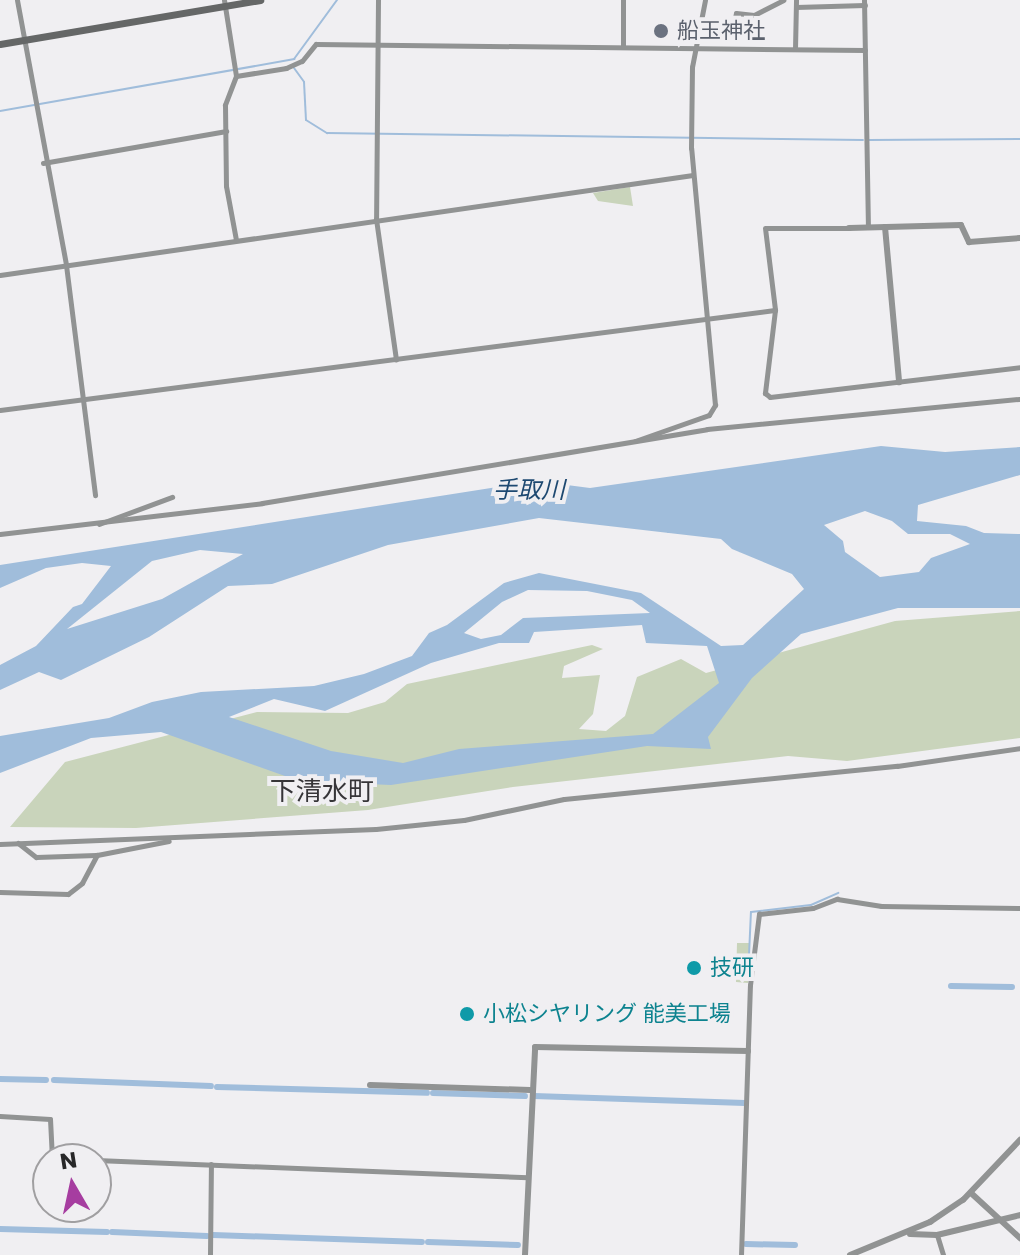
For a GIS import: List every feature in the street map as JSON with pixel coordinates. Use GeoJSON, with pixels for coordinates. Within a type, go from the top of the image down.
{"type":"FeatureCollection","features":[{"type":"Feature","properties":{"kind":"main road"},"geometry":{"type":"LineString","coordinates":[[0,44],[224,3],[260,0]]}},
{"type":"Feature","properties":{"kind":"street"},"geometry":{"type":"LineString","coordinates":[[17,0],[43,163],[66,265],[95,495]]}},
{"type":"Feature","properties":{"kind":"street"},"geometry":{"type":"LineString","coordinates":[[378,0],[378,222],[396,360]]}},
{"type":"Feature","properties":{"kind":"street"},"geometry":{"type":"LineString","coordinates":[[623,46],[625,0]]}},
{"type":"Feature","properties":{"kind":"street"},"geometry":{"type":"LineString","coordinates":[[634,441],[713,410],[691,137],[697,47],[705,0]]}},
{"type":"Feature","properties":{"kind":"street"},"geometry":{"type":"LineString","coordinates":[[700,23],[733,27],[736,13],[754,15],[783,0]]}},
{"type":"Feature","properties":{"kind":"street"},"geometry":{"type":"LineString","coordinates":[[224,3],[236,73],[226,95],[226,186],[236,240]]}},
{"type":"Feature","properties":{"kind":"street"},"geometry":{"type":"LineString","coordinates":[[795,49],[796,3],[864,3],[868,227]]}},
{"type":"Feature","properties":{"kind":"street"},"geometry":{"type":"LineString","coordinates":[[236,73],[286,68],[302,61],[313,44],[865,50]]}},
{"type":"Feature","properties":{"kind":"street"},"geometry":{"type":"LineString","coordinates":[[43,163],[226,131]]}},
{"type":"Feature","properties":{"kind":"street"},"geometry":{"type":"LineString","coordinates":[[0,275],[693,175]]}},
{"type":"Feature","properties":{"kind":"street"},"geometry":{"type":"LineString","coordinates":[[1020,238],[969,242],[961,225],[765,228],[775,310],[765,393],[770,397],[1020,367]]}},
{"type":"Feature","properties":{"kind":"street"},"geometry":{"type":"LineString","coordinates":[[885,227],[899,382]]}},
{"type":"Feature","properties":{"kind":"street"},"geometry":{"type":"LineString","coordinates":[[0,410],[775,310]]}},
{"type":"Feature","properties":{"kind":"street"},"geometry":{"type":"LineString","coordinates":[[0,534],[98,525],[278,501],[707,429],[1020,399]]}},
{"type":"Feature","properties":{"kind":"street"},"geometry":{"type":"LineString","coordinates":[[98,525],[172,497]]}},
{"type":"Feature","properties":{"kind":"street"},"geometry":{"type":"LineString","coordinates":[[0,844],[181,838],[464,820],[564,799],[897,766],[1020,748]]}},
{"type":"Feature","properties":{"kind":"street"},"geometry":{"type":"LineString","coordinates":[[18,843],[36,857],[97,855],[181,838]]}},
{"type":"Feature","properties":{"kind":"street"},"geometry":{"type":"LineString","coordinates":[[0,892],[68,894],[82,883],[97,855]]}},
{"type":"Feature","properties":{"kind":"street"},"geometry":{"type":"LineString","coordinates":[[741,1255],[748,1051],[759,914],[813,908],[837,899],[881,906],[1020,908]]}},
{"type":"Feature","properties":{"kind":"street"},"geometry":{"type":"LineString","coordinates":[[525,1255],[532,1053],[542,1045],[748,1051]]}},
{"type":"Feature","properties":{"kind":"street"},"geometry":{"type":"LineString","coordinates":[[370,1085],[530,1090]]}},
{"type":"Feature","properties":{"kind":"street"},"geometry":{"type":"LineString","coordinates":[[0,1116],[50,1119],[51,1143]]}},
{"type":"Feature","properties":{"kind":"street"},"geometry":{"type":"LineString","coordinates":[[850,1255],[910,1234],[971,1193],[1020,1140]]}},
{"type":"Feature","properties":{"kind":"street"},"geometry":{"type":"LineString","coordinates":[[112,1161],[528,1177]]}},
{"type":"Feature","properties":{"kind":"street"},"geometry":{"type":"LineString","coordinates":[[210,1255],[211,1164]]}},
{"type":"Feature","properties":{"kind":"street"},"geometry":{"type":"LineString","coordinates":[[971,1193],[1020,1238]]}},
{"type":"Feature","properties":{"kind":"street"},"geometry":{"type":"LineString","coordinates":[[910,1234],[937,1235],[1020,1215]]}},
{"type":"Feature","properties":{"kind":"street"},"geometry":{"type":"LineString","coordinates":[[937,1235],[943,1255]]}},
{"type":"Feature","properties":{"kind":"green space"},"geometry":{"type":"Polygon","coordinates":[[[630,187],[633,206],[598,201],[593,193],[630,187]]]}},
{"type":"Feature","properties":{"kind":"green space"},"geometry":{"type":"Polygon","coordinates":[[[1020,611],[1020,738],[847,761],[788,756],[513,787],[368,810],[136,828],[10,827],[65,762],[257,712],[348,713],[385,702],[407,684],[592,645],[603,649],[564,666],[562,678],[600,675],[593,714],[579,729],[606,731],[625,716],[637,677],[681,659],[706,673],[895,621],[1020,611]]]}},
{"type":"Feature","properties":{"kind":"green space"},"geometry":{"type":"Polygon","coordinates":[[[737,943],[750,943],[748,983],[736,982],[737,943]]]}},
{"type":"Feature","properties":{"kind":"water","name":"手取川"},"geometry":{"type":"Polygon","coordinates":[[[881,446],[945,452],[1020,447],[1020,475],[918,505],[917,521],[966,526],[984,533],[1020,534],[1020,608],[898,608],[801,634],[752,678],[708,737],[711,749],[647,746],[391,785],[299,781],[161,732],[91,738],[0,773],[0,736],[109,718],[152,702],[201,692],[314,686],[364,674],[412,656],[429,633],[447,625],[504,583],[539,573],[641,593],[721,646],[743,645],[804,589],[792,574],[732,549],[721,539],[539,518],[388,545],[272,584],[228,586],[149,637],[61,680],[39,672],[0,690],[0,665],[36,646],[73,607],[82,604],[111,566],[82,563],[46,568],[0,588],[0,565],[536,481],[590,488],[881,446]],[[865,511],[824,525],[843,541],[845,552],[880,577],[919,572],[931,558],[970,544],[950,534],[908,534],[892,521],[865,511]],[[200,550],[152,561],[67,629],[162,599],[243,554],[200,550]],[[528,590],[502,602],[464,633],[481,639],[501,635],[523,618],[650,613],[632,600],[587,591],[528,590]],[[642,625],[534,632],[529,643],[499,643],[431,663],[325,711],[274,699],[229,717],[331,751],[403,763],[459,749],[653,734],[719,683],[707,646],[646,643],[642,625]]]}},
{"type":"Feature","properties":{"kind":"waterway"},"geometry":{"type":"LineString","coordinates":[[0,111],[294,59],[337,0]]}},
{"type":"Feature","properties":{"kind":"waterway"},"geometry":{"type":"LineString","coordinates":[[294,68],[304,82],[306,120],[327,133],[863,140]]}},
{"type":"Feature","properties":{"kind":"waterway"},"geometry":{"type":"LineString","coordinates":[[869,140],[1020,139]]}},
{"type":"Feature","properties":{"kind":"waterway"},"geometry":{"type":"LineString","coordinates":[[748,977],[751,912],[811,905],[838,893]]}},
{"type":"Feature","properties":{"kind":"waterway"},"geometry":{"type":"LineString","coordinates":[[951,986],[1012,987]]}},
{"type":"Feature","properties":{"kind":"waterway"},"geometry":{"type":"LineString","coordinates":[[0,1079],[46,1080]]}},
{"type":"Feature","properties":{"kind":"waterway"},"geometry":{"type":"LineString","coordinates":[[54,1080],[211,1086]]}},
{"type":"Feature","properties":{"kind":"waterway"},"geometry":{"type":"LineString","coordinates":[[217,1087],[427,1093]]}},
{"type":"Feature","properties":{"kind":"waterway"},"geometry":{"type":"LineString","coordinates":[[433,1093],[525,1096]]}},
{"type":"Feature","properties":{"kind":"waterway"},"geometry":{"type":"LineString","coordinates":[[534,1096],[745,1103]]}},
{"type":"Feature","properties":{"kind":"waterway"},"geometry":{"type":"LineString","coordinates":[[0,1229],[107,1232]]}},
{"type":"Feature","properties":{"kind":"waterway"},"geometry":{"type":"LineString","coordinates":[[112,1232],[207,1236]]}},
{"type":"Feature","properties":{"kind":"waterway"},"geometry":{"type":"LineString","coordinates":[[213,1235],[422,1242]]}},
{"type":"Feature","properties":{"kind":"waterway"},"geometry":{"type":"LineString","coordinates":[[428,1242],[518,1245]]}},
{"type":"Feature","properties":{"kind":"waterway"},"geometry":{"type":"LineString","coordinates":[[746,1244],[795,1245]]}},
{"type":"Feature","properties":{"kind":"place","name":"船玉神社"},"geometry":{"type":"Point","coordinates":[661,31]}},
{"type":"Feature","properties":{"kind":"place","name":"技研"},"geometry":{"type":"Point","coordinates":[694,968]}},
{"type":"Feature","properties":{"kind":"place","name":"小松シヤリング 能美工場"},"geometry":{"type":"Point","coordinates":[467,1014]}},
{"type":"Feature","properties":{"kind":"district","name":"下清水町"},"geometry":{"type":"Point","coordinates":[322,792]}}]}
